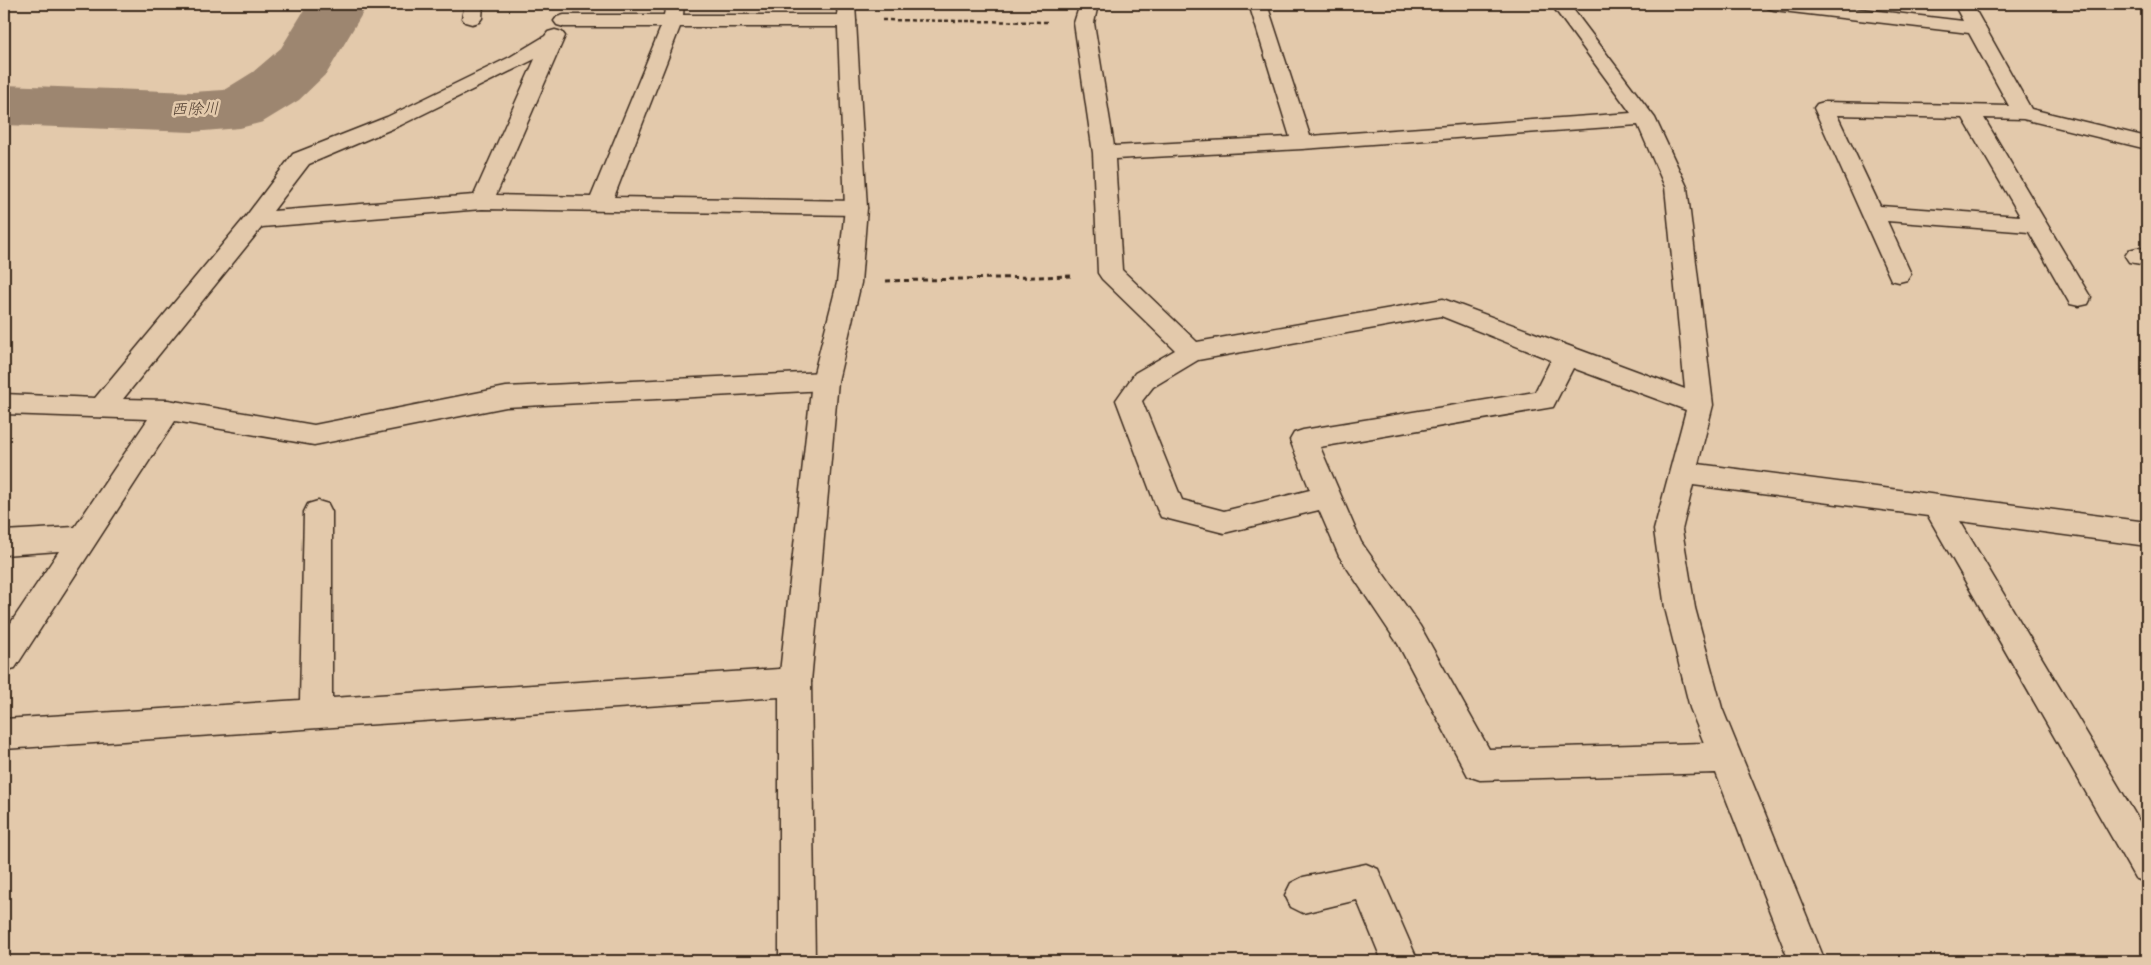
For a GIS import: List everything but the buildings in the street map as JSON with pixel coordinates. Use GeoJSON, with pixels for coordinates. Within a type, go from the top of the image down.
{"type":"FeatureCollection","features":[{"type":"Feature","properties":{"kind":"street"},"geometry":{"type":"LineString","coordinates":[[1258,4],[1302,143]]}},
{"type":"Feature","properties":{"kind":"street"},"geometry":{"type":"LineString","coordinates":[[1560,4],[1645,118],[1676,187],[1700,405],[1668,530],[1680,608],[1706,708],[1807,961]]}},
{"type":"Feature","properties":{"kind":"street"},"geometry":{"type":"LineString","coordinates":[[1774,4],[1976,28]]}},
{"type":"Feature","properties":{"kind":"street"},"geometry":{"type":"LineString","coordinates":[[1962,4],[2023,113]]}},
{"type":"Feature","properties":{"kind":"street"},"geometry":{"type":"LineString","coordinates":[[101,408],[255,220],[301,159],[394,121],[517,61],[562,22],[674,13],[846,12],[856,208],[849,282],[825,381],[795,682],[797,961]]}},
{"type":"Feature","properties":{"kind":"street"},"geometry":{"type":"LineString","coordinates":[[600,203],[674,13]]}},
{"type":"Feature","properties":{"kind":"street"},"geometry":{"type":"LineString","coordinates":[[1086,13],[1104,153],[1110,273],[1192,352]]}},
{"type":"Feature","properties":{"kind":"street"},"geometry":{"type":"LineString","coordinates":[[482,202],[562,22]]}},
{"type":"Feature","properties":{"kind":"street"},"geometry":{"type":"LineString","coordinates":[[1900,274],[1824,108],[2023,113],[2137,141],[2147,166]]}},
{"type":"Feature","properties":{"kind":"street"},"geometry":{"type":"LineString","coordinates":[[1969,111],[2079,298]]}},
{"type":"Feature","properties":{"kind":"street"},"geometry":{"type":"LineString","coordinates":[[1104,153],[1302,143],[1645,118]]}},
{"type":"Feature","properties":{"kind":"street"},"geometry":{"type":"LineString","coordinates":[[255,220],[482,202],[856,208]]}},
{"type":"Feature","properties":{"kind":"street"},"geometry":{"type":"LineString","coordinates":[[1872,213],[2036,225]]}},
{"type":"Feature","properties":{"kind":"street"},"geometry":{"type":"LineString","coordinates":[[1327,497],[1224,522],[1171,509],[1129,400],[1144,380],[1192,352],[1444,307],[1566,356],[1700,405]]}},
{"type":"Feature","properties":{"kind":"street"},"geometry":{"type":"LineString","coordinates":[[1566,356],[1544,400],[1303,440],[1349,548],[1409,635],[1480,764],[1726,758]]}},
{"type":"Feature","properties":{"kind":"street"},"geometry":{"type":"LineString","coordinates":[[4,404],[168,410],[314,435],[506,397],[825,381]]}},
{"type":"Feature","properties":{"kind":"street"},"geometry":{"type":"LineString","coordinates":[[4,658],[168,410]]}},
{"type":"Feature","properties":{"kind":"street"},"geometry":{"type":"LineString","coordinates":[[1683,474],[2147,534]]}},
{"type":"Feature","properties":{"kind":"street"},"geometry":{"type":"LineString","coordinates":[[1937,507],[2147,866]]}},
{"type":"Feature","properties":{"kind":"street"},"geometry":{"type":"LineString","coordinates":[[316,714],[318,512]]}},
{"type":"Feature","properties":{"kind":"street"},"geometry":{"type":"LineString","coordinates":[[4,543],[83,538]]}},
{"type":"Feature","properties":{"kind":"street"},"geometry":{"type":"LineString","coordinates":[[4,734],[795,682]]}},
{"type":"Feature","properties":{"kind":"street"},"geometry":{"type":"LineString","coordinates":[[1303,894],[1366,881],[1400,961]]}},
{"type":"Feature","properties":{"kind":"path"},"geometry":{"type":"LineString","coordinates":[[846,12],[1086,13]]}},
{"type":"Feature","properties":{"kind":"path"},"geometry":{"type":"LineString","coordinates":[[849,282],[1080,276],[1110,273]]}},
{"type":"Feature","properties":{"kind":"waterway","name":"西除川"},"geometry":{"type":"LineString","coordinates":[[4,105],[192,112],[240,108],[276,86],[305,60],[338,4]]}}]}
